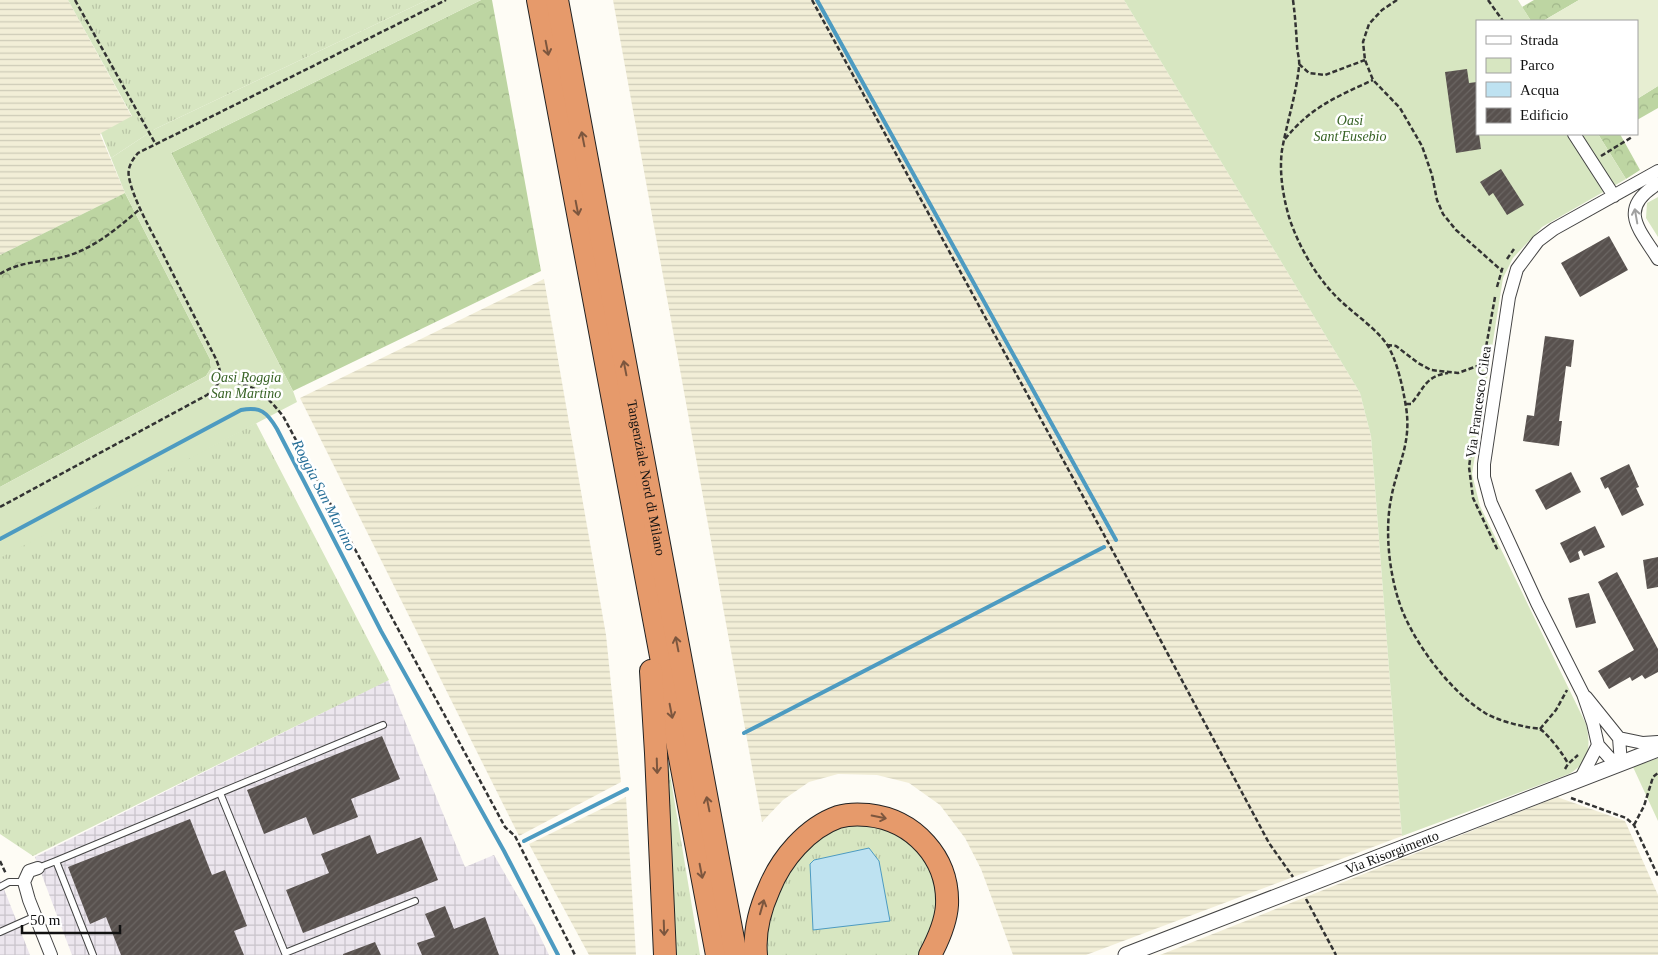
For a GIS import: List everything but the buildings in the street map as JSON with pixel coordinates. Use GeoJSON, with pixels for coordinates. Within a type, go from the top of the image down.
{"type":"FeatureCollection","features":[{"type":"Feature","properties":{"kind":"highway","name":"Tangenziale Nord di Milano"},"geometry":{"type":"LineString","coordinates":[[538,0],[717,955]]}},
{"type":"Feature","properties":{"kind":"highway","name":"Tangenziale Nord di Milano"},"geometry":{"type":"LineString","coordinates":[[557,0],[736,955]]}},
{"type":"Feature","properties":{"kind":"highway"},"geometry":{"type":"LineString","coordinates":[[601,337],[609,431],[650,658],[666,955]]}},
{"type":"Feature","properties":{"kind":"highway"},"geometry":{"type":"LineString","coordinates":[[756,955],[757,928],[761,912],[772,880],[780,868],[801,842],[826,823],[840,817],[862,814],[885,818],[904,826],[923,841],[937,860],[945,885],[947,907],[937,942],[930,955]]}},
{"type":"Feature","properties":{"kind":"street"},"geometry":{"type":"LineString","coordinates":[[1575,135],[1614,196]]}},
{"type":"Feature","properties":{"kind":"street"},"geometry":{"type":"LineString","coordinates":[[1655,173],[1653,187],[1639,198],[1634,206],[1634,212],[1640,228],[1658,258]]}},
{"type":"Feature","properties":{"kind":"street","name":"Via Francesco Cilea"},"geometry":{"type":"LineString","coordinates":[[1618,764],[1598,745],[1583,694],[1529,586],[1491,503],[1484,477],[1484,464],[1509,297],[1517,269],[1538,241],[1554,229],[1655,173]]}},
{"type":"Feature","properties":{"kind":"street","name":"Via Francesco Cilea"},"geometry":{"type":"LineString","coordinates":[[1583,694],[1619,738]]}},
{"type":"Feature","properties":{"kind":"street"},"geometry":{"type":"LineString","coordinates":[[1618,764],[1619,738],[1643,742],[1658,742]]}},
{"type":"Feature","properties":{"kind":"street"},"geometry":{"type":"LineString","coordinates":[[1581,778],[1598,745]]}},
{"type":"Feature","properties":{"kind":"street","name":"Via Risorgimento"},"geometry":{"type":"LineString","coordinates":[[1126,955],[1658,749]]}},
{"type":"Feature","properties":{"kind":"street"},"geometry":{"type":"LineString","coordinates":[[38,868],[29,871],[24,882],[51,955]]}},
{"type":"Feature","properties":{"kind":"lane"},"geometry":{"type":"LineString","coordinates":[[38,868],[383,725]]}},
{"type":"Feature","properties":{"kind":"lane"},"geometry":{"type":"LineString","coordinates":[[220,793],[285,954],[415,901]]}},
{"type":"Feature","properties":{"kind":"lane"},"geometry":{"type":"LineString","coordinates":[[56,861],[93,955]]}},
{"type":"Feature","properties":{"kind":"lane"},"geometry":{"type":"LineString","coordinates":[[0,887],[9,882],[24,882]]}},
{"type":"Feature","properties":{"kind":"lane"},"geometry":{"type":"LineString","coordinates":[[0,932],[36,916]]}},
{"type":"Feature","properties":{"kind":"path"},"geometry":{"type":"LineString","coordinates":[[75,0],[156,143]]}},
{"type":"Feature","properties":{"kind":"path"},"geometry":{"type":"LineString","coordinates":[[0,507],[207,395],[221,380],[220,369],[215,357],[141,208],[128,176],[128,168],[138,153],[446,0]]}},
{"type":"Feature","properties":{"kind":"path"},"geometry":{"type":"LineString","coordinates":[[812,0],[1109,544],[1269,843],[1300,888],[1336,955]]}},
{"type":"Feature","properties":{"kind":"path"},"geometry":{"type":"LineString","coordinates":[[1293,0],[1299,64],[1284,140],[1281,171],[1284,192],[1290,218],[1302,247],[1321,280],[1343,303],[1371,325],[1387,345],[1399,374],[1408,419],[1407,439],[1403,460],[1391,497],[1388,519],[1390,557],[1397,593],[1405,616],[1422,647],[1460,694],[1486,714],[1514,724],[1540,729],[1566,758],[1568,764]]}},
{"type":"Feature","properties":{"kind":"path"},"geometry":{"type":"LineString","coordinates":[[1397,0],[1382,10],[1370,24],[1363,42],[1365,60],[1373,80],[1400,108],[1422,146],[1432,175],[1437,200],[1443,214],[1456,230],[1501,270]]}},
{"type":"Feature","properties":{"kind":"path"},"geometry":{"type":"LineString","coordinates":[[1488,0],[1502,20]]}},
{"type":"Feature","properties":{"kind":"path"},"geometry":{"type":"LineString","coordinates":[[1299,64],[1309,73],[1325,75],[1365,60]]}},
{"type":"Feature","properties":{"kind":"path"},"geometry":{"type":"LineString","coordinates":[[1284,140],[1310,112],[1373,80]]}},
{"type":"Feature","properties":{"kind":"path"},"geometry":{"type":"LineString","coordinates":[[1593,162],[1632,137]]}},
{"type":"Feature","properties":{"kind":"path"},"geometry":{"type":"LineString","coordinates":[[0,274],[24,264],[81,251],[110,233],[141,208]]}},
{"type":"Feature","properties":{"kind":"path"},"geometry":{"type":"LineString","coordinates":[[1387,345],[1396,346],[1418,363],[1431,370],[1458,373],[1483,364]]}},
{"type":"Feature","properties":{"kind":"path"},"geometry":{"type":"LineString","coordinates":[[1406,404],[1412,404],[1421,388],[1431,378],[1453,372]]}},
{"type":"Feature","properties":{"kind":"path"},"geometry":{"type":"LineString","coordinates":[[221,380],[254,387],[263,393],[282,416],[505,827],[515,836],[575,955]]}},
{"type":"Feature","properties":{"kind":"path"},"geometry":{"type":"LineString","coordinates":[[1540,729],[1556,710],[1567,690]]}},
{"type":"Feature","properties":{"kind":"path"},"geometry":{"type":"LineString","coordinates":[[1634,825],[1644,806],[1653,777],[1658,773]]}},
{"type":"Feature","properties":{"kind":"path"},"geometry":{"type":"LineString","coordinates":[[1562,785],[1565,796],[1626,818],[1634,825],[1658,876]]}},
{"type":"Feature","properties":{"kind":"shaded area"},"geometry":{"type":"Polygon","coordinates":[[[0,0],[68,0],[132,117],[100,134],[125,193],[0,255],[0,0]]]}},
{"type":"Feature","properties":{"kind":"shaded area"},"geometry":{"type":"Polygon","coordinates":[[[613,0],[1124,0],[1360,393],[1371,436],[1402,836],[1086,955],[1013,955],[981,869],[965,838],[940,805],[909,783],[877,775],[838,774],[809,782],[783,800],[762,822],[613,0]]]}},
{"type":"Feature","properties":{"kind":"shaded area"},"geometry":{"type":"Polygon","coordinates":[[[544,279],[606,635],[621,782],[519,836],[300,398],[544,279]]]}},
{"type":"Feature","properties":{"kind":"shaded area"},"geometry":{"type":"Polygon","coordinates":[[[388,680],[465,867],[494,855],[535,926],[549,955],[72,955],[35,857],[388,680]]]}},
{"type":"Feature","properties":{"kind":"shaded area"},"geometry":{"type":"Polygon","coordinates":[[[626,797],[636,955],[589,955],[529,844],[626,797]]]}},
{"type":"Feature","properties":{"kind":"shaded area"},"geometry":{"type":"Polygon","coordinates":[[[1557,797],[1625,821],[1658,895],[1658,955],[1160,955],[1557,797]]]}},
{"type":"Feature","properties":{"kind":"shaded area"},"geometry":{"type":"Polygon","coordinates":[[[0,879],[30,955],[0,955],[0,879]]]}},
{"type":"Feature","properties":{"kind":"green space"},"geometry":{"type":"Polygon","coordinates":[[[68,0],[427,0],[155,129],[111,158],[101,133],[132,116],[68,0]]]}},
{"type":"Feature","properties":{"kind":"green space","name":"Oasi Roggia San Martino"},"geometry":{"type":"Polygon","coordinates":[[[427,0],[481,0],[171,153],[297,402],[0,558],[0,487],[206,376],[211,368],[210,359],[125,193],[111,158],[155,129],[427,0]]]}},
{"type":"Feature","properties":{"kind":"green space"},"geometry":{"type":"Polygon","coordinates":[[[481,0],[492,0],[541,271],[293,391],[171,153],[481,0]]]}},
{"type":"Feature","properties":{"kind":"green space","name":"Oasi Sant'Eusebio"},"geometry":{"type":"Polygon","coordinates":[[[1124,0],[1518,0],[1530,20],[1476,20],[1476,135],[1599,135],[1626,179],[1542,227],[1513,258],[1503,278],[1472,474],[1480,506],[1586,724],[1588,746],[1585,759],[1569,774],[1402,836],[1371,436],[1360,393],[1124,0]]]}},
{"type":"Feature","properties":{"kind":"green space"},"geometry":{"type":"Polygon","coordinates":[[[1534,0],[1579,0],[1545,20],[1530,20],[1522,7],[1534,0]]]}},
{"type":"Feature","properties":{"kind":"green space"},"geometry":{"type":"Polygon","coordinates":[[[1579,0],[1658,0],[1658,86],[1638,98],[1638,20],[1545,20],[1579,0]]]}},
{"type":"Feature","properties":{"kind":"green space"},"geometry":{"type":"Polygon","coordinates":[[[1658,86],[1658,108],[1638,119],[1638,98],[1658,86]]]}},
{"type":"Feature","properties":{"kind":"green space"},"geometry":{"type":"Polygon","coordinates":[[[1599,135],[1621,135],[1640,170],[1626,179],[1599,135]]]}},
{"type":"Feature","properties":{"kind":"green space"},"geometry":{"type":"Polygon","coordinates":[[[125,193],[210,359],[211,368],[206,376],[0,487],[0,255],[125,193]]]}},
{"type":"Feature","properties":{"kind":"green space"},"geometry":{"type":"Polygon","coordinates":[[[1658,197],[1658,237],[1646,218],[1647,203],[1658,197]]]}},
{"type":"Feature","properties":{"kind":"green space"},"geometry":{"type":"Polygon","coordinates":[[[256,423],[389,680],[33,856],[0,834],[0,556],[256,423]]]}},
{"type":"Feature","properties":{"kind":"green space"},"geometry":{"type":"Polygon","coordinates":[[[665,744],[700,955],[673,955],[665,744]]]}},
{"type":"Feature","properties":{"kind":"green space"},"geometry":{"type":"Polygon","coordinates":[[[1658,758],[1658,821],[1633,767],[1658,758]]]}},
{"type":"Feature","properties":{"kind":"green space"},"geometry":{"type":"Polygon","coordinates":[[[863,818],[918,842],[940,894],[924,955],[764,955],[769,910],[795,859],[835,825],[863,818]]]}},
{"type":"Feature","properties":{"kind":"water"},"geometry":{"type":"Polygon","coordinates":[[[869,848],[879,861],[890,921],[813,930],[810,864],[814,860],[869,848]]]}},
{"type":"Feature","properties":{"kind":"waterway"},"geometry":{"type":"LineString","coordinates":[[817,0],[1116,540]]}},
{"type":"Feature","properties":{"kind":"waterway","name":"Roggia San Martino"},"geometry":{"type":"LineString","coordinates":[[0,539],[241,410],[253,409],[266,414],[277,429],[381,631],[504,851],[558,955]]}},
{"type":"Feature","properties":{"kind":"waterway"},"geometry":{"type":"LineString","coordinates":[[744,733],[1104,547]]}},
{"type":"Feature","properties":{"kind":"waterway"},"geometry":{"type":"LineString","coordinates":[[524,841],[627,789]]}}]}
